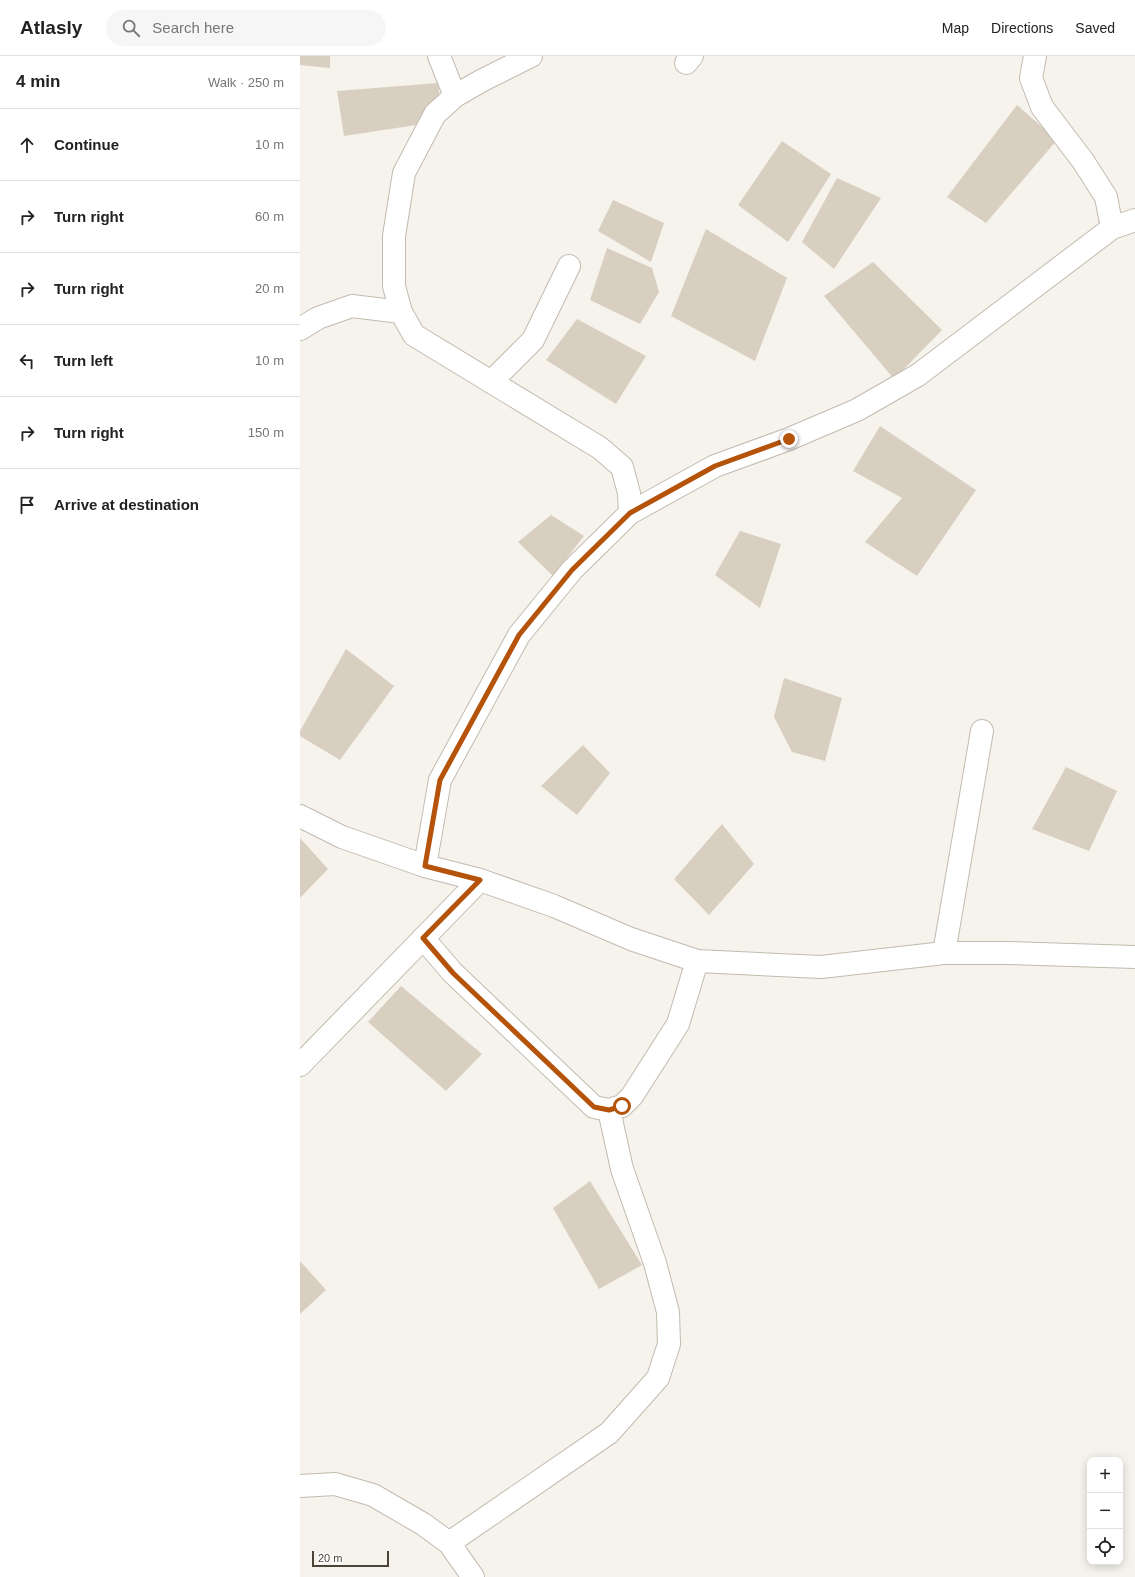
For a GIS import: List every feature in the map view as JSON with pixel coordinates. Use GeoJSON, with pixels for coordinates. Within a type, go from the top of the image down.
{"type":"FeatureCollection","features":[{"type":"Feature","properties":{"kind":"street"},"geometry":{"type":"LineString","coordinates":[[439,56],[455,96]]}},
{"type":"Feature","properties":{"kind":"street"},"geometry":{"type":"LineString","coordinates":[[531,56],[455,96],[435,114],[404,174],[394,236],[394,286],[401,312],[414,334],[600,448],[622,467],[629,493],[630,513]]}},
{"type":"Feature","properties":{"kind":"street"},"geometry":{"type":"LineString","coordinates":[[1035,56],[1031,78],[1042,107],[1084,161],[1106,197],[1112,228]]}},
{"type":"Feature","properties":{"kind":"street"},"geometry":{"type":"LineString","coordinates":[[425,866],[440,780],[519,635],[572,570],[630,513],[715,466],[789,439],[858,410],[918,375],[1112,228],[1135,220]]}},
{"type":"Feature","properties":{"kind":"street"},"geometry":{"type":"LineString","coordinates":[[491,382],[533,340],[569,266]]}},
{"type":"Feature","properties":{"kind":"street"},"geometry":{"type":"LineString","coordinates":[[300,329],[318,318],[352,306],[401,312]]}},
{"type":"Feature","properties":{"kind":"street"},"geometry":{"type":"LineString","coordinates":[[944,953],[982,731]]}},
{"type":"Feature","properties":{"kind":"street"},"geometry":{"type":"LineString","coordinates":[[300,816],[342,836],[425,866],[480,880],[554,906],[631,939],[697,961],[821,967],[944,953],[1008,953],[1135,957]]}},
{"type":"Feature","properties":{"kind":"street"},"geometry":{"type":"LineString","coordinates":[[300,1065],[480,880]]}},
{"type":"Feature","properties":{"kind":"street"},"geometry":{"type":"LineString","coordinates":[[423,938],[453,973],[594,1107],[609,1110],[622,1106],[632,1096],[678,1024],[697,961]]}},
{"type":"Feature","properties":{"kind":"street"},"geometry":{"type":"LineString","coordinates":[[449,1543],[609,1433],[658,1378],[670,1344],[668,1312],[655,1263],[622,1169],[609,1110]]}},
{"type":"Feature","properties":{"kind":"street"},"geometry":{"type":"LineString","coordinates":[[300,1486],[335,1484],[373,1494],[423,1524],[449,1543],[473,1577]]}},
{"type":"Feature","properties":{"kind":"building"},"geometry":{"type":"Polygon","coordinates":[[[300,56],[330,56],[330,68],[300,65],[300,56]]]}},
{"type":"Feature","properties":{"kind":"building"},"geometry":{"type":"Polygon","coordinates":[[[438,83],[440,101],[423,124],[344,136],[337,91],[438,83]]]}},
{"type":"Feature","properties":{"kind":"building"},"geometry":{"type":"Polygon","coordinates":[[[1017,105],[1057,140],[986,223],[947,197],[1017,105]]]}},
{"type":"Feature","properties":{"kind":"building"},"geometry":{"type":"Polygon","coordinates":[[[782,141],[831,174],[788,242],[738,205],[782,141]]]}},
{"type":"Feature","properties":{"kind":"building"},"geometry":{"type":"Polygon","coordinates":[[[837,178],[881,198],[834,269],[802,242],[837,178]]]}},
{"type":"Feature","properties":{"kind":"building"},"geometry":{"type":"Polygon","coordinates":[[[613,200],[664,223],[651,262],[598,231],[613,200]]]}},
{"type":"Feature","properties":{"kind":"building"},"geometry":{"type":"Polygon","coordinates":[[[706,229],[787,278],[755,361],[671,316],[706,229]]]}},
{"type":"Feature","properties":{"kind":"building"},"geometry":{"type":"Polygon","coordinates":[[[607,248],[652,268],[659,292],[640,324],[590,300],[607,248]]]}},
{"type":"Feature","properties":{"kind":"building"},"geometry":{"type":"Polygon","coordinates":[[[873,262],[942,330],[894,379],[824,296],[873,262]]]}},
{"type":"Feature","properties":{"kind":"building"},"geometry":{"type":"Polygon","coordinates":[[[577,319],[646,356],[616,404],[546,360],[577,319]]]}},
{"type":"Feature","properties":{"kind":"building"},"geometry":{"type":"Polygon","coordinates":[[[880,426],[976,490],[917,576],[865,542],[902,498],[853,471],[880,426]]]}},
{"type":"Feature","properties":{"kind":"building"},"geometry":{"type":"Polygon","coordinates":[[[551,515],[584,536],[553,576],[518,542],[551,515]]]}},
{"type":"Feature","properties":{"kind":"building"},"geometry":{"type":"Polygon","coordinates":[[[740,531],[781,544],[760,608],[715,575],[740,531]]]}},
{"type":"Feature","properties":{"kind":"building"},"geometry":{"type":"Polygon","coordinates":[[[346,649],[394,686],[340,760],[300,736],[300,731],[346,649]]]}},
{"type":"Feature","properties":{"kind":"building"},"geometry":{"type":"Polygon","coordinates":[[[784,678],[842,698],[825,761],[792,752],[774,717],[784,678]]]}},
{"type":"Feature","properties":{"kind":"building"},"geometry":{"type":"Polygon","coordinates":[[[583,745],[610,773],[577,815],[541,786],[583,745]]]}},
{"type":"Feature","properties":{"kind":"building"},"geometry":{"type":"Polygon","coordinates":[[[1066,767],[1117,791],[1089,851],[1032,829],[1066,767]]]}},
{"type":"Feature","properties":{"kind":"building"},"geometry":{"type":"Polygon","coordinates":[[[722,824],[754,864],[709,915],[674,879],[722,824]]]}},
{"type":"Feature","properties":{"kind":"building"},"geometry":{"type":"Polygon","coordinates":[[[300,838],[328,869],[300,898],[300,838]]]}},
{"type":"Feature","properties":{"kind":"building"},"geometry":{"type":"Polygon","coordinates":[[[401,986],[482,1054],[446,1091],[368,1022],[401,986]]]}},
{"type":"Feature","properties":{"kind":"building"},"geometry":{"type":"Polygon","coordinates":[[[590,1181],[642,1265],[599,1289],[553,1208],[590,1181]]]}},
{"type":"Feature","properties":{"kind":"building"},"geometry":{"type":"Polygon","coordinates":[[[300,1261],[326,1290],[300,1314],[300,1261]]]}},
{"type":"Feature","properties":{"kind":"route"},"geometry":{"type":"LineString","coordinates":[[622,1106],[609,1110],[594,1107],[453,973],[423,938],[480,880],[425,866],[440,780],[519,635],[572,570],[630,513],[715,466],[789,439]]}}]}
